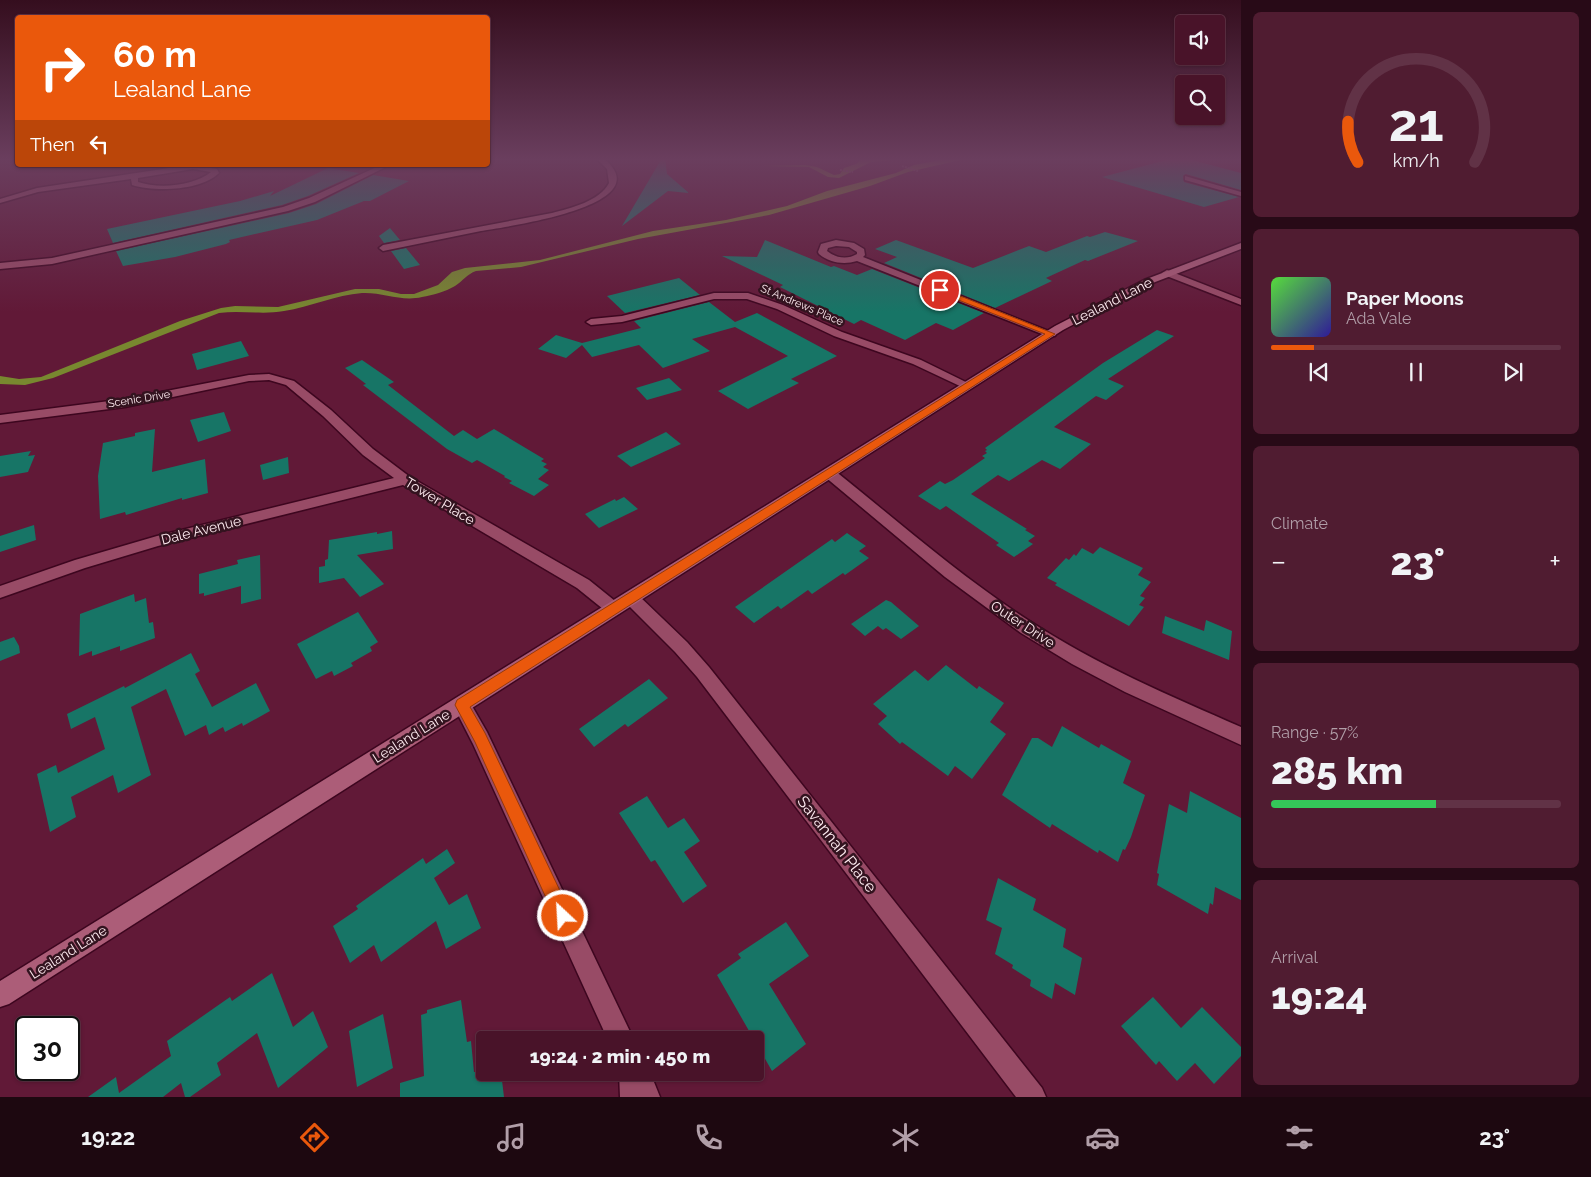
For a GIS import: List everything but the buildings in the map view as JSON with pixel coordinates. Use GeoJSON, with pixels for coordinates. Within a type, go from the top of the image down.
{"type":"FeatureCollection","features":[{"type":"Feature","properties":{"kind":"street"},"geometry":{"type":"LineString","coordinates":[[0,266],[14,266],[79,256],[284,209]]}},
{"type":"Feature","properties":{"kind":"street"},"geometry":{"type":"LineString","coordinates":[[383,248],[568,209]]}},
{"type":"Feature","properties":{"kind":"street","name":"Lealand Lane"},"geometry":{"type":"LineString","coordinates":[[0,995],[1051,334],[1105,303],[1167,273],[1241,246]]}},
{"type":"Feature","properties":{"kind":"street"},"geometry":{"type":"LineString","coordinates":[[857,258],[1051,334]]}},
{"type":"Feature","properties":{"kind":"street"},"geometry":{"type":"LineString","coordinates":[[1167,273],[1241,302]]}},
{"type":"Feature","properties":{"kind":"street","name":"St Andrews Place"},"geometry":{"type":"LineString","coordinates":[[591,322],[626,318],[742,291],[838,334],[902,356],[968,386]]}},
{"type":"Feature","properties":{"kind":"street","name":"Scenic Drive"},"geometry":{"type":"LineString","coordinates":[[0,419],[125,403],[249,378],[278,378]]}},
{"type":"Feature","properties":{"kind":"street","name":"Tower Place"},"geometry":{"type":"LineString","coordinates":[[278,378],[290,383],[307,396],[368,452],[405,480],[583,584],[623,603]]}},
{"type":"Feature","properties":{"kind":"street","name":"Outer Drive"},"geometry":{"type":"LineString","coordinates":[[829,473],[974,590],[1027,628],[1095,667],[1241,736]]}},
{"type":"Feature","properties":{"kind":"street","name":"Dale Avenue"},"geometry":{"type":"LineString","coordinates":[[0,592],[140,545],[405,480]]}},
{"type":"Feature","properties":{"kind":"street","name":"Savannah Place"},"geometry":{"type":"LineString","coordinates":[[623,603],[681,647],[703,672],[1033,1097]]}},
{"type":"Feature","properties":{"kind":"street"},"geometry":{"type":"LineString","coordinates":[[462,705],[480,738],[617,1031]]}},
{"type":"Feature","properties":{"kind":"street"},"geometry":{"type":"LineString","coordinates":[[632,1081],[633,1097]]}},
{"type":"Feature","properties":{"kind":"street"},"geometry":{"type":"LineString","coordinates":[[640,1081],[647,1097]]}},
{"type":"Feature","properties":{"kind":"shaded area"},"geometry":{"type":"Polygon","coordinates":[[[773,209],[789,209],[769,215],[638,239],[521,267],[476,271],[451,288],[426,296],[399,298],[362,293],[284,311],[268,313],[219,313],[53,378],[25,385],[0,384],[0,376],[19,379],[41,377],[180,321],[221,308],[235,306],[278,307],[355,289],[379,289],[401,294],[414,294],[438,285],[452,272],[465,268],[540,260],[653,231],[726,220],[773,209]]]}},
{"type":"Feature","properties":{"kind":"route"},"geometry":{"type":"LineString","coordinates":[[563,916],[480,738],[462,705],[1051,334],[940,290]]}}]}
